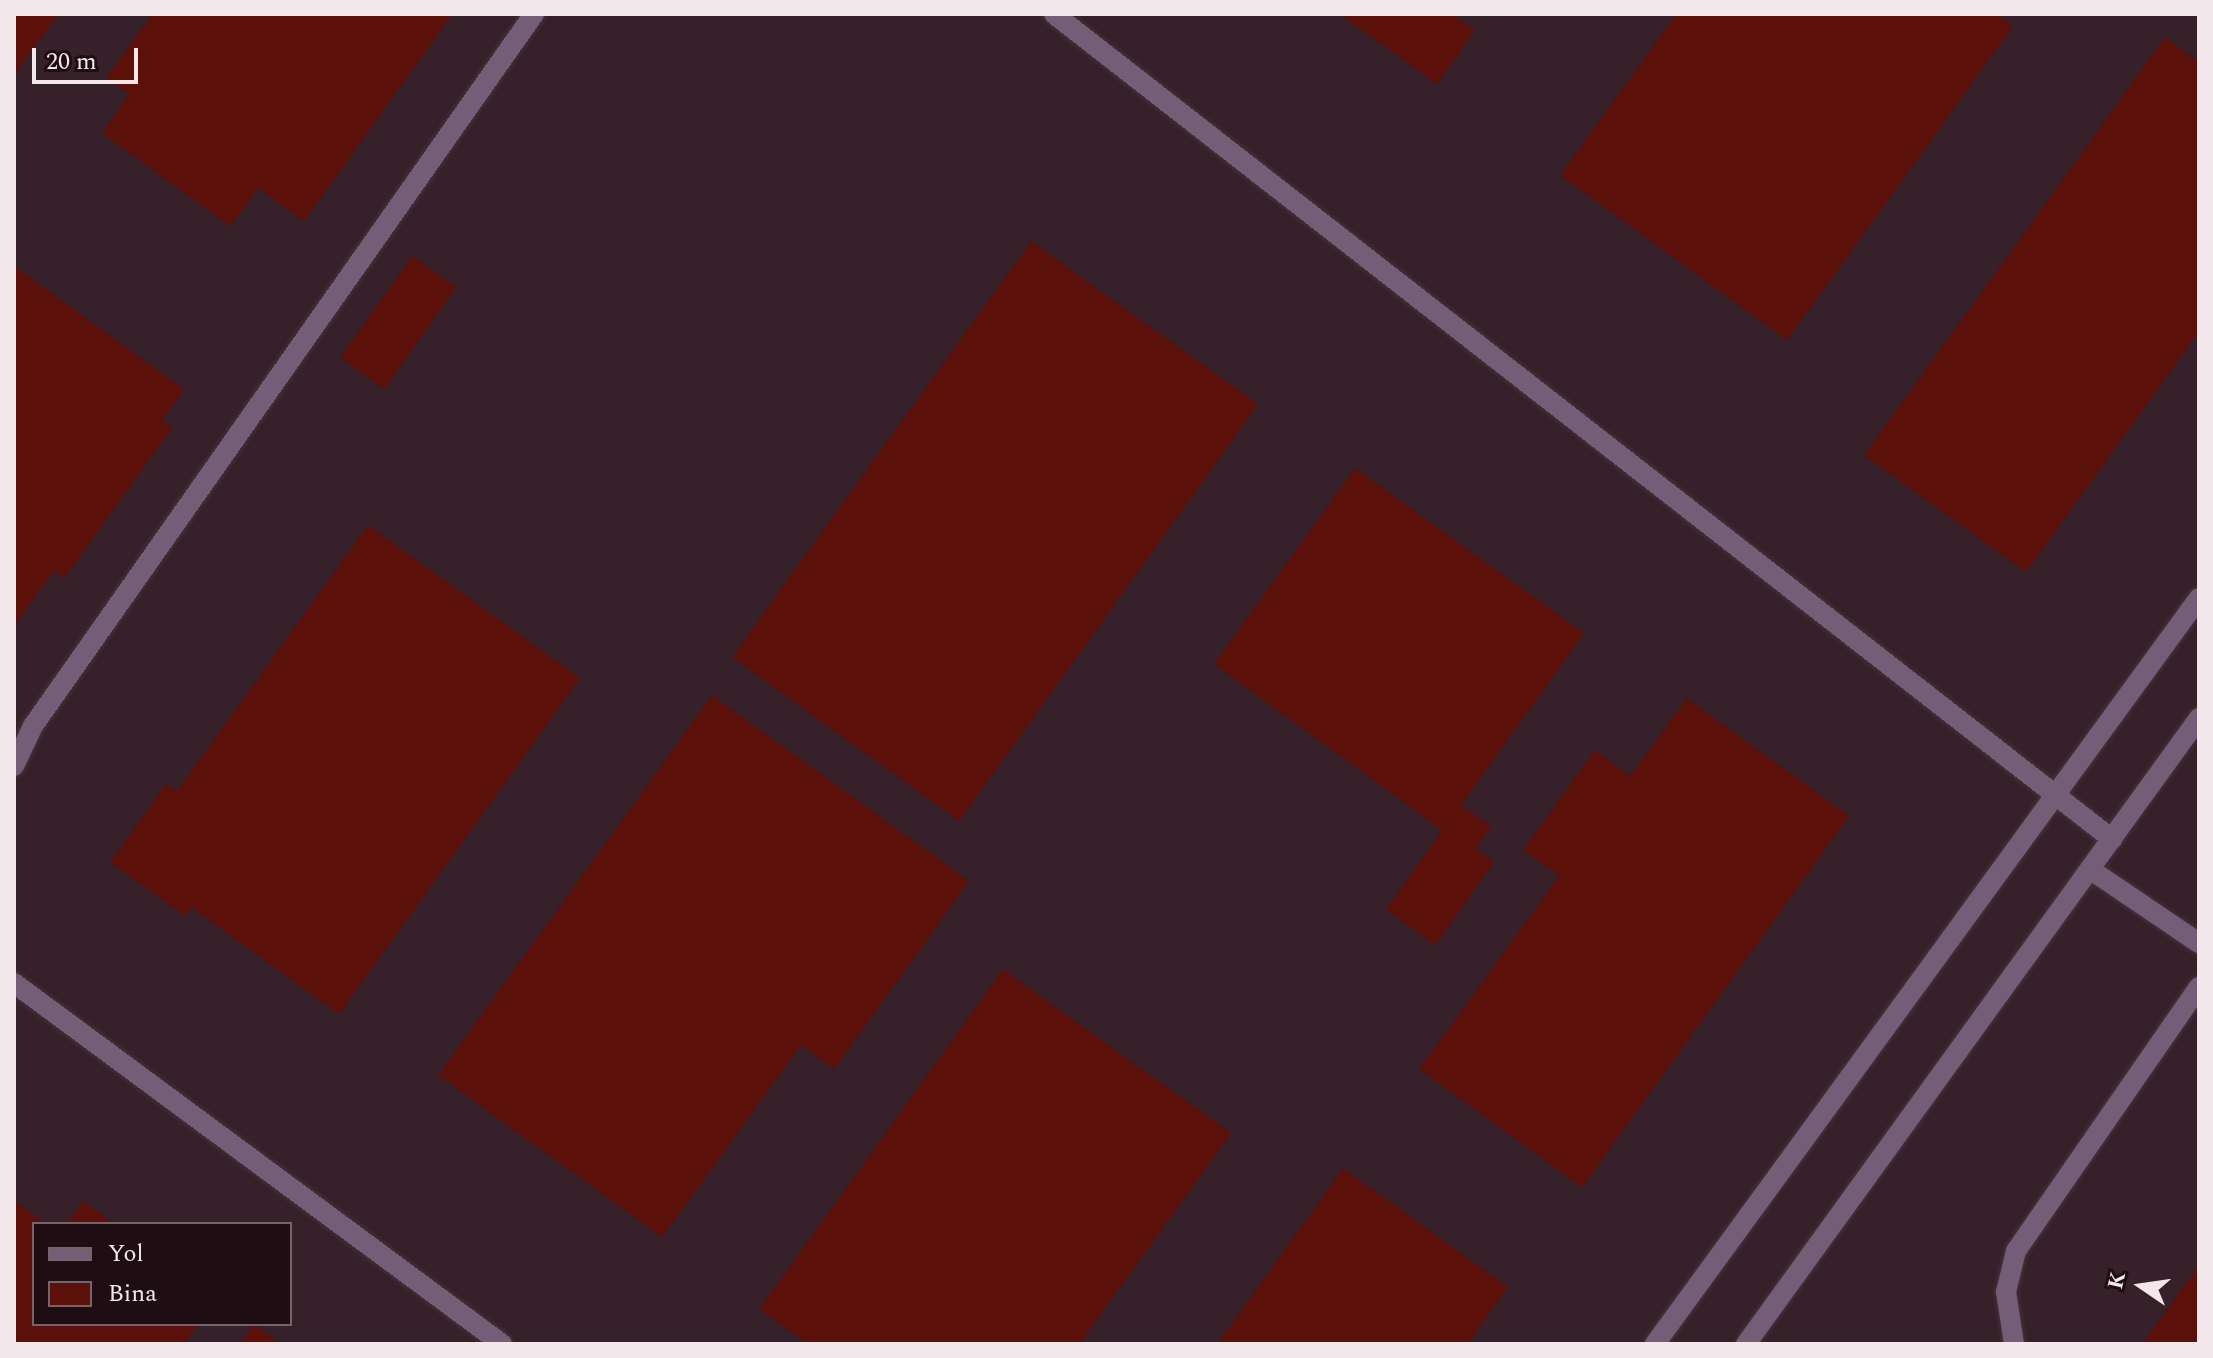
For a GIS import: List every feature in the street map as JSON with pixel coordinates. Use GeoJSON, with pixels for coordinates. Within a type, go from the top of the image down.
{"type":"FeatureCollection","features":[{"type":"Feature","properties":{"kind":"street"},"geometry":{"type":"LineString","coordinates":[[14,766],[33,726],[534,14]]}},
{"type":"Feature","properties":{"kind":"street"},"geometry":{"type":"LineString","coordinates":[[1054,14],[2112,839]]}},
{"type":"Feature","properties":{"kind":"street"},"geometry":{"type":"LineString","coordinates":[[1655,1344],[2199,598]]}},
{"type":"Feature","properties":{"kind":"street"},"geometry":{"type":"LineString","coordinates":[[1746,1344],[2199,718]]}},
{"type":"Feature","properties":{"kind":"street"},"geometry":{"type":"LineString","coordinates":[[2091,870],[2199,943]]}},
{"type":"Feature","properties":{"kind":"street"},"geometry":{"type":"LineString","coordinates":[[14,983],[502,1344]]}},
{"type":"Feature","properties":{"kind":"street"},"geometry":{"type":"LineString","coordinates":[[2014,1344],[2006,1292],[2016,1251],[2199,987]]}},
{"type":"Feature","properties":{"kind":"shaded area"},"geometry":{"type":"Polygon","coordinates":[[[14,14],[2199,14],[2199,1344],[14,1344],[14,14]]]}},
{"type":"Feature","properties":{"kind":"building"},"geometry":{"type":"Polygon","coordinates":[[[14,14],[58,14],[14,75],[14,14]]]}},
{"type":"Feature","properties":{"kind":"building"},"geometry":{"type":"Polygon","coordinates":[[[152,14],[452,14],[304,221],[258,188],[230,226],[102,133],[129,94],[106,78],[152,14]]]}},
{"type":"Feature","properties":{"kind":"building"},"geometry":{"type":"Polygon","coordinates":[[[1340,14],[1452,14],[1475,30],[1437,84],[1340,14]]]}},
{"type":"Feature","properties":{"kind":"building"},"geometry":{"type":"Polygon","coordinates":[[[1676,14],[1997,14],[2013,26],[1787,340],[1560,175],[1676,14]]]}},
{"type":"Feature","properties":{"kind":"building"},"geometry":{"type":"Polygon","coordinates":[[[2165,37],[2199,62],[2199,331],[2026,572],[1864,455],[2165,37]]]}},
{"type":"Feature","properties":{"kind":"building"},"geometry":{"type":"Polygon","coordinates":[[[1031,241],[1258,404],[959,821],[732,657],[1031,241]]]}},
{"type":"Feature","properties":{"kind":"building"},"geometry":{"type":"Polygon","coordinates":[[[412,256],[456,287],[384,389],[340,357],[412,256]]]}},
{"type":"Feature","properties":{"kind":"building"},"geometry":{"type":"Polygon","coordinates":[[[14,266],[184,389],[162,420],[172,428],[64,578],[54,570],[14,626],[14,266]]]}},
{"type":"Feature","properties":{"kind":"building"},"geometry":{"type":"Polygon","coordinates":[[[1355,468],[1584,633],[1461,805],[1491,826],[1476,848],[1494,862],[1435,945],[1386,909],[1442,830],[1214,664],[1355,468]]]}},
{"type":"Feature","properties":{"kind":"building"},"geometry":{"type":"Polygon","coordinates":[[[368,525],[580,678],[339,1014],[191,907],[185,916],[110,862],[166,784],[177,791],[368,525]]]}},
{"type":"Feature","properties":{"kind":"building"},"geometry":{"type":"Polygon","coordinates":[[[712,695],[969,881],[834,1069],[801,1045],[662,1237],[438,1075],[712,695]]]}},
{"type":"Feature","properties":{"kind":"building"},"geometry":{"type":"Polygon","coordinates":[[[1687,698],[1849,816],[1582,1187],[1419,1069],[1559,876],[1523,850],[1595,750],[1630,776],[1687,698]]]}},
{"type":"Feature","properties":{"kind":"building"},"geometry":{"type":"Polygon","coordinates":[[[1003,969],[1231,1133],[1079,1344],[808,1344],[759,1309],[1003,969]]]}},
{"type":"Feature","properties":{"kind":"building"},"geometry":{"type":"Polygon","coordinates":[[[1343,1168],[1508,1287],[1467,1344],[1217,1344],[1343,1168]]]}},
{"type":"Feature","properties":{"kind":"building"},"geometry":{"type":"Polygon","coordinates":[[[14,1200],[43,1222],[32,1222],[32,1326],[198,1326],[184,1344],[14,1344],[14,1200]]]}},
{"type":"Feature","properties":{"kind":"building"},"geometry":{"type":"Polygon","coordinates":[[[83,1201],[112,1222],[67,1222],[83,1201]]]}},
{"type":"Feature","properties":{"kind":"building"},"geometry":{"type":"Polygon","coordinates":[[[2199,1265],[2199,1344],[2142,1344],[2199,1265]]]}},
{"type":"Feature","properties":{"kind":"building"},"geometry":{"type":"Polygon","coordinates":[[[252,1326],[257,1326],[281,1344],[239,1344],[252,1326]]]}}]}
